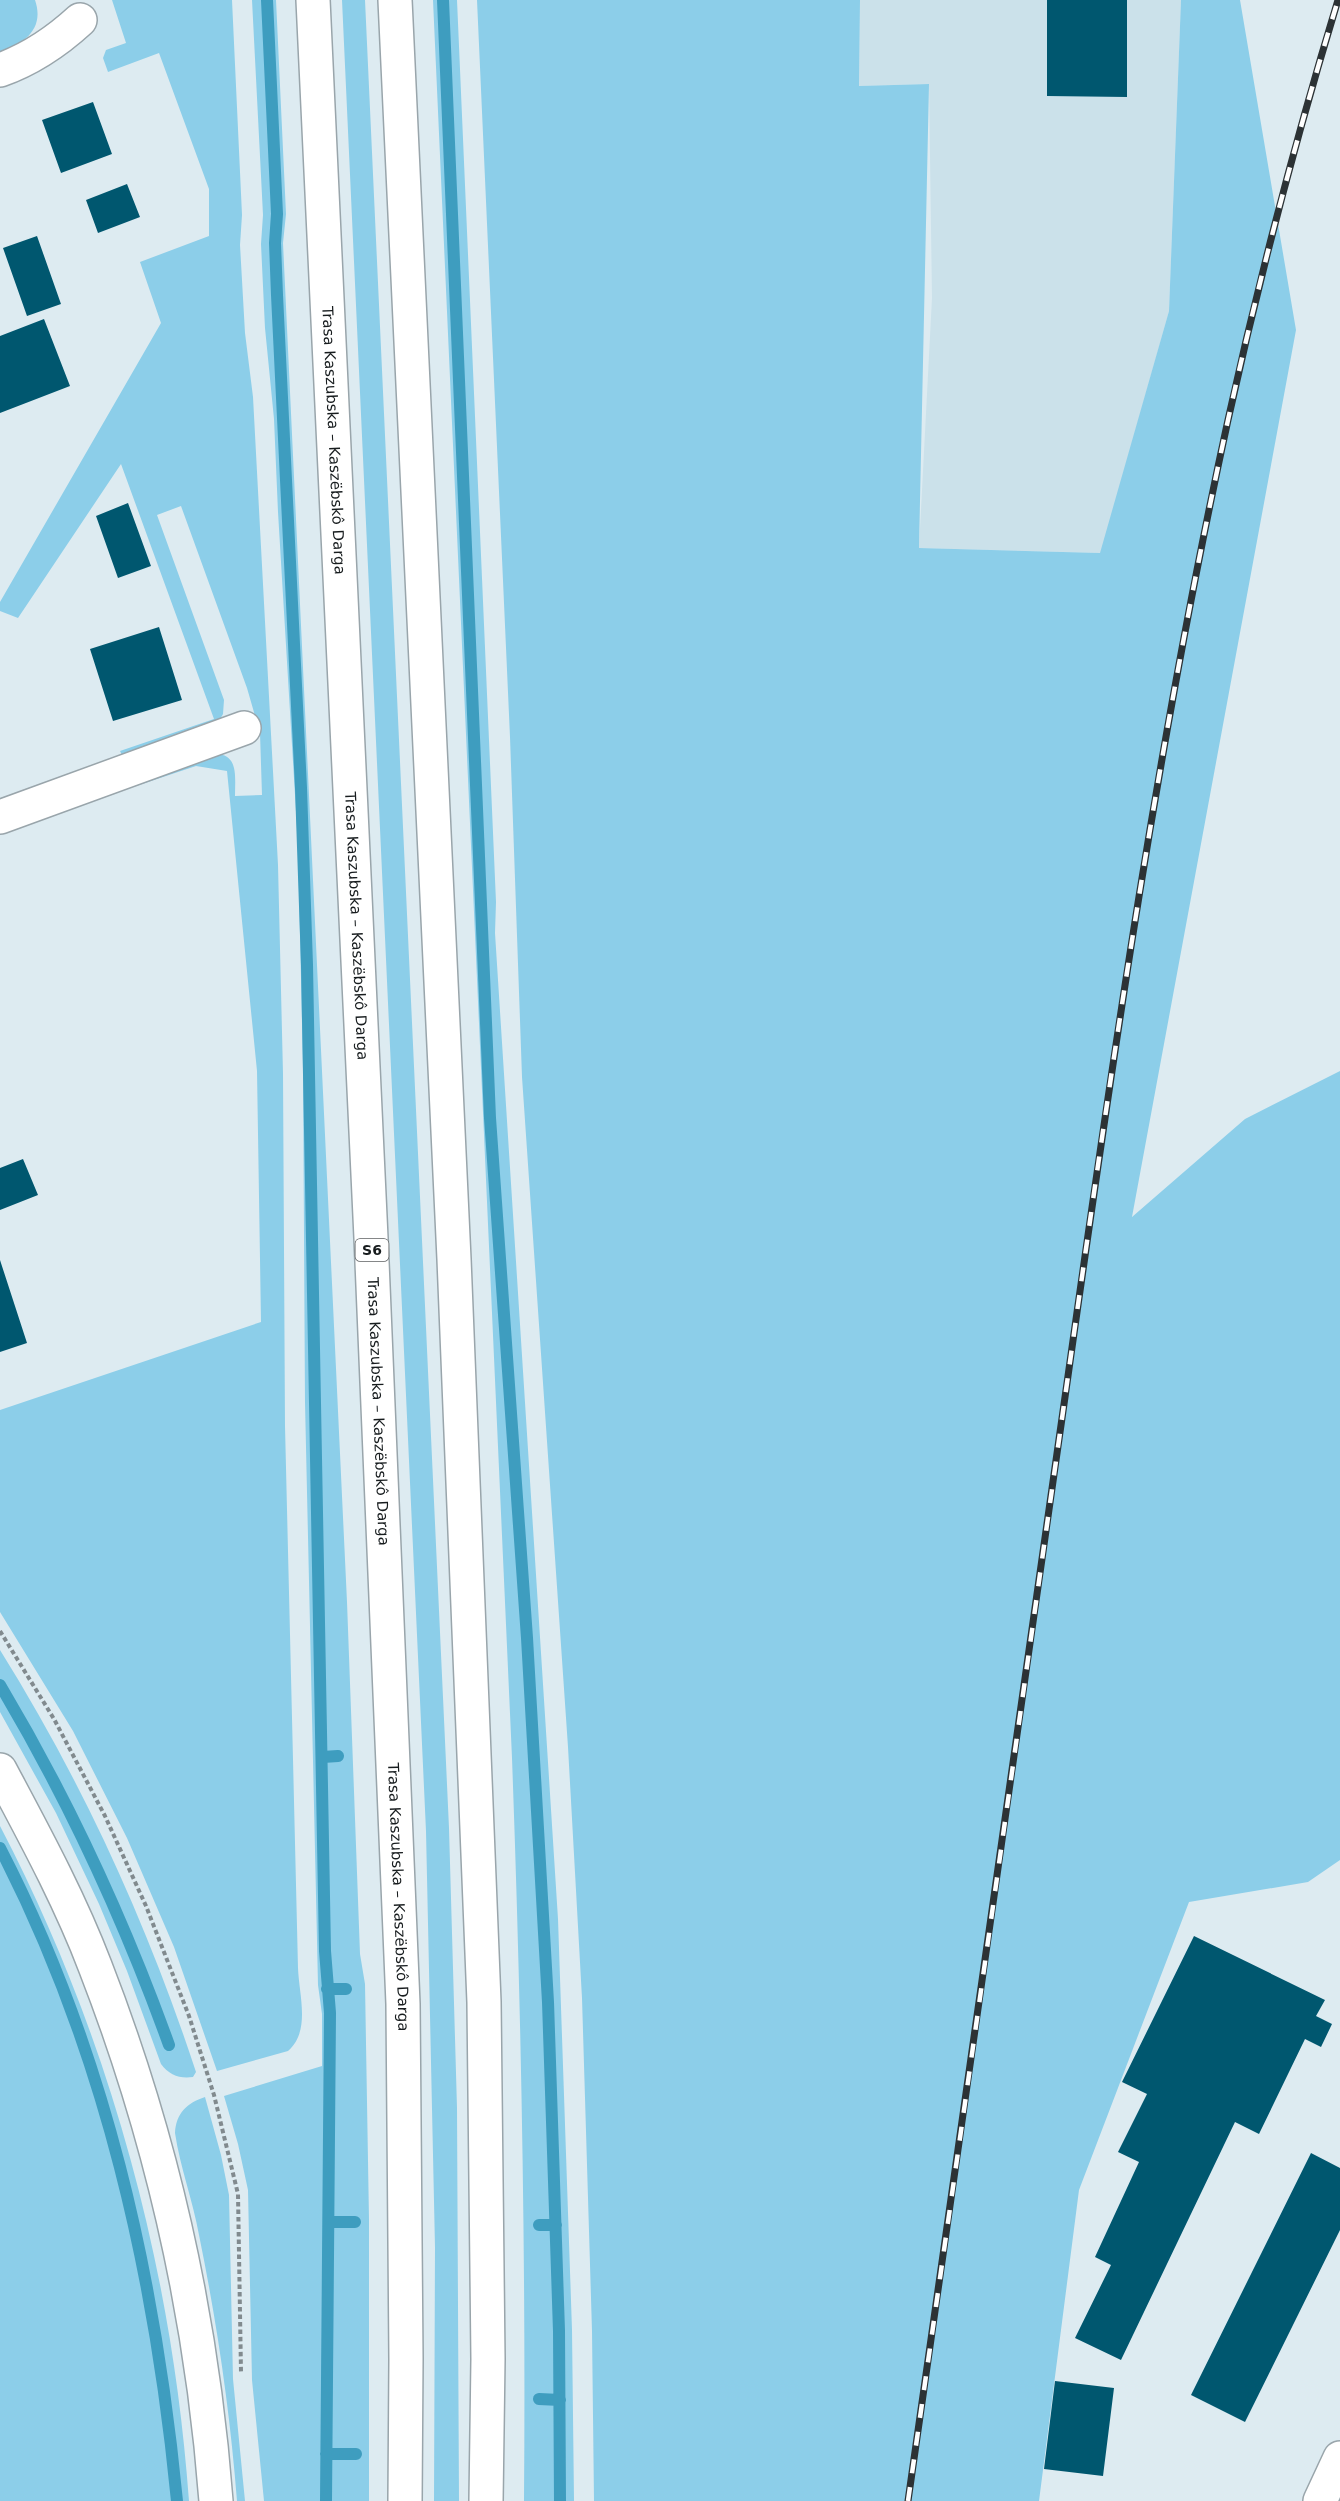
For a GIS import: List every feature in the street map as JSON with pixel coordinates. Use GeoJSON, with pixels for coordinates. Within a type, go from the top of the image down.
{"type":"FeatureCollection","features":[{"type":"Feature","properties":{"kind":"main road","name":"Trasa Kaszubska – Kaszëbskô Darga"},"geometry":{"type":"LineString","coordinates":[[313,0],[370,1214],[403,2004],[405,2501]]}},
{"type":"Feature","properties":{"kind":"main road"},"geometry":{"type":"LineString","coordinates":[[395,0],[453,1247],[484,2002],[488,2359],[486,2501]]}},
{"type":"Feature","properties":{"kind":"main road"},"geometry":{"type":"LineString","coordinates":[[0,70],[20,63],[42,50],[63,36],[80,20]]}},
{"type":"Feature","properties":{"kind":"main road"},"geometry":{"type":"LineString","coordinates":[[0,817],[244,728]]}},
{"type":"Feature","properties":{"kind":"main road"},"geometry":{"type":"LineString","coordinates":[[0,1770],[45,1855],[95,1965],[144,2107],[174,2218],[194,2312],[211,2438],[216,2501]]}},
{"type":"Feature","properties":{"kind":"main road"},"geometry":{"type":"LineString","coordinates":[[1320,2501],[1340,2458]]}},
{"type":"Feature","properties":{"kind":"path"},"geometry":{"type":"LineString","coordinates":[[0,1631],[58,1727],[105,1816],[146,1906],[189,2016],[214,2095],[236,2185],[240,2235],[241,2378]]}},
{"type":"Feature","properties":{"kind":"shaded area"},"geometry":{"type":"Polygon","coordinates":[[[0,0],[35,0],[37,19],[35,27],[24,40],[0,52],[0,0]]]}},
{"type":"Feature","properties":{"kind":"shaded area"},"geometry":{"type":"Polygon","coordinates":[[[112,0],[232,0],[242,215],[240,245],[245,333],[253,397],[278,865],[283,1074],[285,1426],[298,1968],[302,2023],[295,2043],[288,2051],[217,2071],[174,1947],[127,1838],[73,1731],[0,1612],[0,1410],[261,1322],[257,1071],[227,771],[196,766],[133,787],[131,782],[214,754],[228,757],[232,762],[235,796],[262,795],[260,733],[247,688],[181,506],[157,515],[224,700],[223,714],[219,721],[123,757],[120,751],[214,719],[121,464],[18,618],[0,611],[0,602],[161,323],[140,262],[209,236],[209,189],[159,53],[108,72],[103,58],[106,50],[126,43],[112,0]]]}},
{"type":"Feature","properties":{"kind":"shaded area"},"geometry":{"type":"Polygon","coordinates":[[[252,0],[276,0],[286,214],[283,243],[347,1602],[360,1954],[365,1984],[369,2220],[369,2501],[264,2501],[252,2380],[248,2190],[224,2096],[322,2066],[322,2014],[318,1985],[305,1402],[303,1068],[298,845],[274,419],[265,328],[261,244],[263,215],[252,0]]]}},
{"type":"Feature","properties":{"kind":"shaded area"},"geometry":{"type":"Polygon","coordinates":[[[342,0],[365,0],[449,1828],[457,2108],[459,2501],[434,2501],[435,2247],[426,1831],[342,0]]]}},
{"type":"Feature","properties":{"kind":"shaded area"},"geometry":{"type":"Polygon","coordinates":[[[433,0],[457,0],[496,902],[495,933],[558,1919],[572,2330],[574,2501],[524,2501],[522,2129],[512,1758],[433,0]]]}},
{"type":"Feature","properties":{"kind":"shaded area"},"geometry":{"type":"Polygon","coordinates":[[[477,0],[860,0],[859,86],[929,84],[919,548],[1100,553],[1169,311],[1181,0],[1240,0],[1296,330],[1132,1217],[1245,1119],[1340,1071],[1340,1860],[1308,1882],[1189,1902],[1079,2190],[1039,2501],[594,2501],[592,2331],[582,1998],[568,1747],[522,1077],[510,737],[477,0]]]}},
{"type":"Feature","properties":{"kind":"shaded area"},"geometry":{"type":"Polygon","coordinates":[[[860,0],[1181,0],[1169,311],[1101,553],[919,548],[932,298],[929,84],[859,86],[860,0]]]}},
{"type":"Feature","properties":{"kind":"shaded area"},"geometry":{"type":"Polygon","coordinates":[[[0,1650],[59,1751],[111,1855],[177,2017],[196,2072],[193,2077],[175,2075],[161,2064],[127,1971],[99,1904],[56,1813],[0,1712],[0,1650]]]}},
{"type":"Feature","properties":{"kind":"shaded area"},"geometry":{"type":"Polygon","coordinates":[[[0,1826],[39,1905],[73,1987],[103,2069],[129,2154],[168,2326],[189,2501],[0,2501],[0,1826]]]}},
{"type":"Feature","properties":{"kind":"shaded area"},"geometry":{"type":"Polygon","coordinates":[[[205,2097],[229,2195],[233,2379],[245,2501],[237,2501],[227,2400],[212,2301],[175,2133],[180,2114],[193,2102],[205,2097]]]}},
{"type":"Feature","properties":{"kind":"building"},"geometry":{"type":"Polygon","coordinates":[[[1047,0],[1127,0],[1127,97],[1047,96],[1047,0]]]}},
{"type":"Feature","properties":{"kind":"building"},"geometry":{"type":"Polygon","coordinates":[[[93,102],[112,154],[61,173],[42,120],[93,102]]]}},
{"type":"Feature","properties":{"kind":"building"},"geometry":{"type":"Polygon","coordinates":[[[127,184],[140,217],[98,233],[86,200],[127,184]]]}},
{"type":"Feature","properties":{"kind":"building"},"geometry":{"type":"Polygon","coordinates":[[[37,236],[61,304],[27,316],[3,248],[37,236]]]}},
{"type":"Feature","properties":{"kind":"building"},"geometry":{"type":"Polygon","coordinates":[[[44,319],[70,386],[0,413],[0,336],[44,319]]]}},
{"type":"Feature","properties":{"kind":"building"},"geometry":{"type":"Polygon","coordinates":[[[128,503],[151,566],[118,578],[96,516],[128,503]]]}},
{"type":"Feature","properties":{"kind":"building"},"geometry":{"type":"Polygon","coordinates":[[[159,627],[182,700],[113,721],[90,649],[159,627]]]}},
{"type":"Feature","properties":{"kind":"building"},"geometry":{"type":"Polygon","coordinates":[[[23,1159],[38,1195],[0,1210],[0,1168],[23,1159]]]}},
{"type":"Feature","properties":{"kind":"building"},"geometry":{"type":"Polygon","coordinates":[[[0,1260],[27,1343],[0,1352],[0,1260]]]}},
{"type":"Feature","properties":{"kind":"building"},"geometry":{"type":"Polygon","coordinates":[[[1194,1936],[1325,2000],[1316,2016],[1332,2024],[1321,2047],[1305,2039],[1259,2134],[1235,2122],[1121,2360],[1075,2338],[1111,2265],[1095,2257],[1139,2162],[1118,2152],[1147,2094],[1122,2082],[1194,1936]]]}},
{"type":"Feature","properties":{"kind":"building"},"geometry":{"type":"Polygon","coordinates":[[[1311,2153],[1340,2168],[1340,2230],[1245,2422],[1191,2395],[1311,2153]]]}},
{"type":"Feature","properties":{"kind":"building"},"geometry":{"type":"Polygon","coordinates":[[[1055,2381],[1114,2388],[1103,2476],[1044,2469],[1055,2381]]]}},
{"type":"Feature","properties":{"kind":"waterway"},"geometry":{"type":"LineString","coordinates":[[267,0],[277,214],[275,243],[277,295],[301,788],[307,965],[325,1951],[330,2013],[326,2501]]}},
{"type":"Feature","properties":{"kind":"waterway"},"geometry":{"type":"LineString","coordinates":[[443,0],[490,1118],[527,1638],[548,2002],[559,2331],[560,2501]]}},
{"type":"Feature","properties":{"kind":"waterway"},"geometry":{"type":"LineString","coordinates":[[0,1685],[49,1772],[93,1861],[114,1906],[169,2045]]}},
{"type":"Feature","properties":{"kind":"waterway"},"geometry":{"type":"LineString","coordinates":[[323,1757],[338,1756]]}},
{"type":"Feature","properties":{"kind":"waterway"},"geometry":{"type":"LineString","coordinates":[[0,1848],[37,1925],[69,2004],[120,2166],[155,2332],[177,2501]]}},
{"type":"Feature","properties":{"kind":"waterway"},"geometry":{"type":"LineString","coordinates":[[327,1989],[346,1989]]}},
{"type":"Feature","properties":{"kind":"waterway"},"geometry":{"type":"LineString","coordinates":[[329,2222],[355,2222]]}},
{"type":"Feature","properties":{"kind":"waterway"},"geometry":{"type":"LineString","coordinates":[[539,2225],[556,2225]]}},
{"type":"Feature","properties":{"kind":"waterway"},"geometry":{"type":"LineString","coordinates":[[539,2399],[560,2400]]}},
{"type":"Feature","properties":{"kind":"waterway"},"geometry":{"type":"LineString","coordinates":[[326,2454],[356,2454]]}},
{"type":"Feature","properties":{"kind":"railway"},"geometry":{"type":"LineString","coordinates":[[908,2501],[1102,1136],[1159,777],[1203,539],[1252,314],[1307,104],[1338,0]]}}]}
